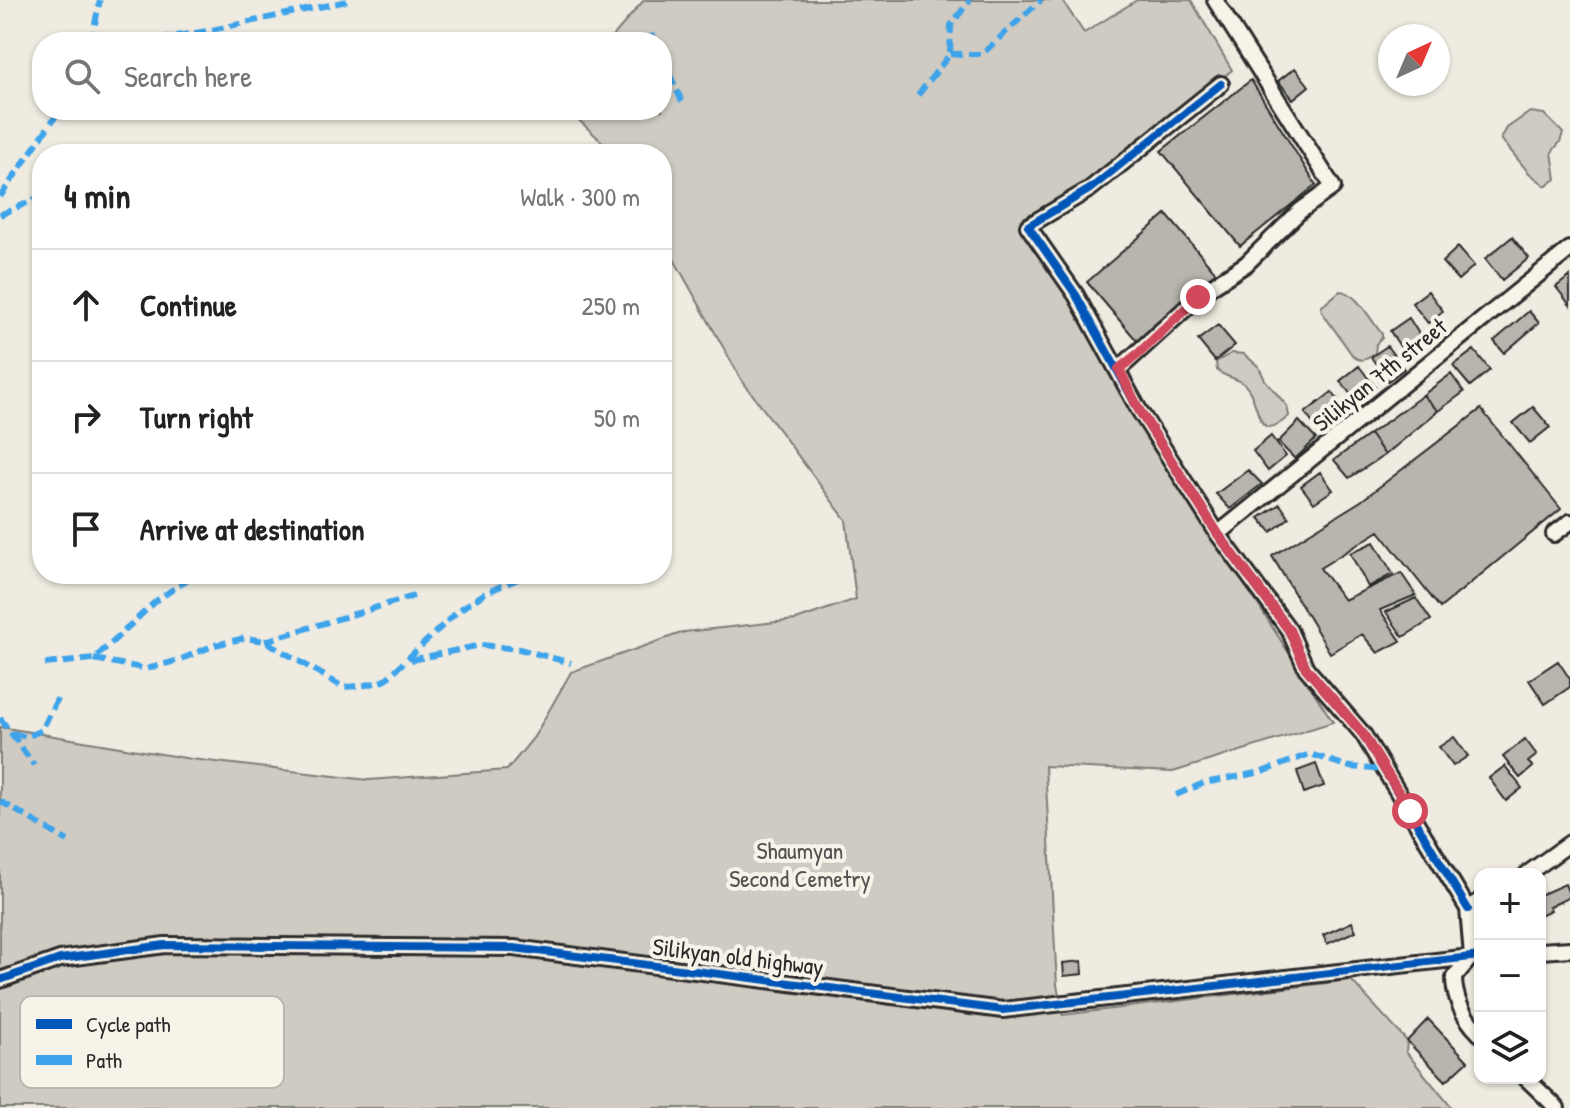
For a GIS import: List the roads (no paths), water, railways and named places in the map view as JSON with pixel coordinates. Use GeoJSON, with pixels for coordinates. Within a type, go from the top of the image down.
{"type":"FeatureCollection","features":[{"type":"Feature","properties":{"kind":"street"},"geometry":{"type":"LineString","coordinates":[[1119,369],[1206,290],[1246,264],[1300,211],[1333,187],[1215,0]]}},
{"type":"Feature","properties":{"kind":"street"},"geometry":{"type":"LineString","coordinates":[[1221,84],[1090,189],[1028,226],[1076,295],[1139,410],[1218,534],[1289,630],[1306,668],[1363,734],[1474,905]]}},
{"type":"Feature","properties":{"kind":"street","name":"Silikyan 7th street"},"geometry":{"type":"LineString","coordinates":[[1218,534],[1570,249]]}},
{"type":"Feature","properties":{"kind":"street"},"geometry":{"type":"LineString","coordinates":[[1554,534],[1570,522]]}},
{"type":"Feature","properties":{"kind":"street"},"geometry":{"type":"LineString","coordinates":[[1535,868],[1570,843]]}},
{"type":"Feature","properties":{"kind":"street","name":"Silikyan old highway"},"geometry":{"type":"LineString","coordinates":[[0,980],[60,959],[165,945],[514,948],[1003,1010],[1474,956]]}},
{"type":"Feature","properties":{"kind":"street"},"geometry":{"type":"LineString","coordinates":[[1546,951],[1570,949]]}},
{"type":"Feature","properties":{"kind":"street"},"geometry":{"type":"LineString","coordinates":[[1474,958],[1454,977],[1454,992],[1467,1021],[1474,1028]]}},
{"type":"Feature","properties":{"kind":"street"},"geometry":{"type":"LineString","coordinates":[[1532,1084],[1557,1108]]}},
{"type":"Feature","properties":{"kind":"park label","name":"Shaumyan Second Cemetry"},"geometry":{"type":"Point","coordinates":[800,865]}}]}
